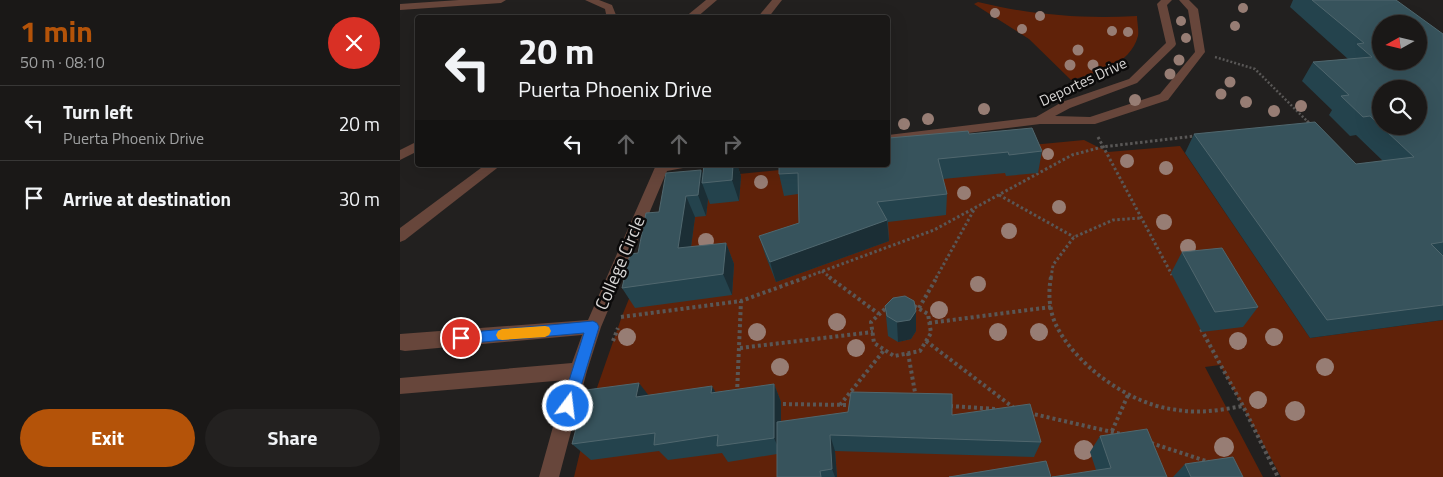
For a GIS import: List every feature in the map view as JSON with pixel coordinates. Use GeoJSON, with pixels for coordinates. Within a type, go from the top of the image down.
{"type":"FeatureCollection","features":[{"type":"Feature","properties":{"kind":"street"},"geometry":{"type":"LineString","coordinates":[[400,7],[501,0]]}},
{"type":"Feature","properties":{"kind":"street"},"geometry":{"type":"LineString","coordinates":[[590,0],[609,7],[610,15]]}},
{"type":"Feature","properties":{"kind":"street"},"geometry":{"type":"LineString","coordinates":[[693,15],[712,0]]}},
{"type":"Feature","properties":{"kind":"street"},"geometry":{"type":"LineString","coordinates":[[764,15],[777,0]]}},
{"type":"Feature","properties":{"kind":"street","name":"Deportes Drive"},"geometry":{"type":"LineString","coordinates":[[1040,120],[1066,105],[1133,81],[1171,44],[1162,4],[1167,0]]}},
{"type":"Feature","properties":{"kind":"street"},"geometry":{"type":"LineString","coordinates":[[1184,0],[1193,9],[1200,52]]}},
{"type":"Feature","properties":{"kind":"street","name":"Deportes Drive"},"geometry":{"type":"LineString","coordinates":[[890,139],[1040,120],[1092,121],[1164,97],[1200,52]]}},
{"type":"Feature","properties":{"kind":"street"},"geometry":{"type":"LineString","coordinates":[[400,156],[415,147]]}},
{"type":"Feature","properties":{"kind":"street"},"geometry":{"type":"LineString","coordinates":[[400,236],[491,167]]}},
{"type":"Feature","properties":{"kind":"street","name":"College Circle"},"geometry":{"type":"LineString","coordinates":[[549,477],[578,370],[593,327],[662,167]]}},
{"type":"Feature","properties":{"kind":"street"},"geometry":{"type":"LineString","coordinates":[[400,342],[593,327]]}},
{"type":"Feature","properties":{"kind":"street"},"geometry":{"type":"LineString","coordinates":[[400,386],[578,370]]}},
{"type":"Feature","properties":{"kind":"path"},"geometry":{"type":"LineString","coordinates":[[1200,52],[1255,69],[1316,131]]}},
{"type":"Feature","properties":{"kind":"path"},"geometry":{"type":"LineString","coordinates":[[1092,121],[1102,147],[1174,278]]}},
{"type":"Feature","properties":{"kind":"path"},"geometry":{"type":"LineString","coordinates":[[1299,125],[1309,124]]}},
{"type":"Feature","properties":{"kind":"path"},"geometry":{"type":"LineString","coordinates":[[610,351],[622,316],[741,301],[934,230],[1072,155],[1102,147],[1200,136]]}},
{"type":"Feature","properties":{"kind":"path"},"geometry":{"type":"LineString","coordinates":[[998,195],[1074,237]]}},
{"type":"Feature","properties":{"kind":"path"},"geometry":{"type":"LineString","coordinates":[[918,308],[975,208]]}},
{"type":"Feature","properties":{"kind":"path"},"geometry":{"type":"LineString","coordinates":[[1141,218],[1113,220],[1074,237],[1053,265],[1048,294],[1056,325],[1079,359],[1128,395],[1168,410],[1200,413],[1243,406]]}},
{"type":"Feature","properties":{"kind":"path"},"geometry":{"type":"LineString","coordinates":[[822,271],[879,314]]}},
{"type":"Feature","properties":{"kind":"path"},"geometry":{"type":"LineString","coordinates":[[737,395],[741,301]]}},
{"type":"Feature","properties":{"kind":"path"},"geometry":{"type":"LineString","coordinates":[[910,303],[928,314],[931,333],[920,351],[894,356],[874,343],[871,322],[879,314],[887,307],[910,303]]}},
{"type":"Feature","properties":{"kind":"path"},"geometry":{"type":"LineString","coordinates":[[930,323],[1051,308]]}},
{"type":"Feature","properties":{"kind":"path"},"geometry":{"type":"LineString","coordinates":[[1197,320],[1278,477]]}},
{"type":"Feature","properties":{"kind":"path"},"geometry":{"type":"LineString","coordinates":[[740,348],[873,332]]}},
{"type":"Feature","properties":{"kind":"path"},"geometry":{"type":"LineString","coordinates":[[926,341],[1019,411],[1009,410]]}},
{"type":"Feature","properties":{"kind":"path"},"geometry":{"type":"LineString","coordinates":[[840,405],[885,349]]}},
{"type":"Feature","properties":{"kind":"path"},"geometry":{"type":"LineString","coordinates":[[908,353],[917,406]]}},
{"type":"Feature","properties":{"kind":"path"},"geometry":{"type":"LineString","coordinates":[[1112,431],[1128,395]]}},
{"type":"Feature","properties":{"kind":"path"},"geometry":{"type":"LineString","coordinates":[[774,404],[859,405]]}},
{"type":"Feature","properties":{"kind":"path"},"geometry":{"type":"LineString","coordinates":[[944,406],[1000,409]]}},
{"type":"Feature","properties":{"kind":"path"},"geometry":{"type":"LineString","coordinates":[[1028,413],[1112,431],[1130,437]]}},
{"type":"Feature","properties":{"kind":"path"},"geometry":{"type":"LineString","coordinates":[[1148,443],[1212,463]]}},
{"type":"Feature","properties":{"kind":"shaded area"},"geometry":{"type":"Polygon","coordinates":[[[978,2],[1017,10],[1057,15],[1096,17],[1137,16],[1138,36],[1134,46],[1120,61],[1102,71],[1071,80],[1029,39],[974,4],[978,2]]]}},
{"type":"Feature","properties":{"kind":"shaded area"},"geometry":{"type":"Polygon","coordinates":[[[1084,140],[1108,152],[1180,146],[1310,338],[1443,320],[1443,477],[1281,477],[1220,365],[1205,367],[1263,477],[574,477],[592,402],[622,316],[659,225],[699,178],[811,167],[890,167],[890,159],[1084,140]]]}},
{"type":"Feature","properties":{"kind":"building"},"geometry":{"type":"Polygon","coordinates":[[[1312,0],[1396,0],[1417,15],[1372,15],[1372,57],[1357,44],[1364,43],[1312,0]]]}},
{"type":"Feature","properties":{"kind":"building"},"geometry":{"type":"Polygon","coordinates":[[[1428,23],[1443,34],[1443,242],[1431,244],[1443,256],[1443,305],[1327,320],[1194,134],[1315,122],[1356,164],[1414,157],[1390,135],[1427,135],[1427,80],[1372,80],[1372,118],[1370,116],[1363,117],[1341,96],[1349,95],[1313,62],[1372,57],[1372,70],[1428,70],[1428,23]]]}},
{"type":"Feature","properties":{"kind":"building"},"geometry":{"type":"Polygon","coordinates":[[[1032,128],[1042,151],[1009,155],[1008,152],[938,159],[947,194],[877,202],[887,220],[770,262],[759,236],[799,223],[798,173],[779,174],[779,167],[890,167],[890,138],[968,131],[969,134],[1032,128]]]}},
{"type":"Feature","properties":{"kind":"building"},"geometry":{"type":"Polygon","coordinates":[[[704,167],[733,167],[732,180],[702,183],[704,167]]]}},
{"type":"Feature","properties":{"kind":"building"},"geometry":{"type":"Polygon","coordinates":[[[701,170],[698,195],[686,196],[678,248],[726,243],[723,274],[622,288],[630,254],[638,253],[646,213],[659,212],[666,173],[701,170]]]}},
{"type":"Feature","properties":{"kind":"building"},"geometry":{"type":"Polygon","coordinates":[[[1222,248],[1258,307],[1215,312],[1182,252],[1222,248]]]}},
{"type":"Feature","properties":{"kind":"building"},"geometry":{"type":"Polygon","coordinates":[[[905,296],[914,301],[916,311],[910,320],[897,322],[887,316],[885,306],[893,298],[905,296]]]}},
{"type":"Feature","properties":{"kind":"building"},"geometry":{"type":"Polygon","coordinates":[[[639,383],[636,397],[712,386],[711,393],[774,384],[774,438],[717,446],[718,435],[654,445],[655,433],[572,444],[586,390],[639,383]]]}},
{"type":"Feature","properties":{"kind":"building"},"geometry":{"type":"Polygon","coordinates":[[[851,392],[952,394],[952,415],[1030,404],[1041,442],[830,435],[832,469],[820,471],[821,477],[777,477],[777,422],[848,412],[851,392]]]}},
{"type":"Feature","properties":{"kind":"building"},"geometry":{"type":"Polygon","coordinates":[[[1147,429],[1167,477],[1052,477],[1111,468],[1100,436],[1147,429]]]}},
{"type":"Feature","properties":{"kind":"building"},"geometry":{"type":"Polygon","coordinates":[[[1233,457],[1243,477],[1191,477],[1185,464],[1233,457]]]}},
{"type":"Feature","properties":{"kind":"building"},"geometry":{"type":"Polygon","coordinates":[[[1046,461],[1051,477],[949,477],[1046,461]]]}},
{"type":"Feature","properties":{"kind":"slow traffic"},"geometry":{"type":"LineString","coordinates":[[502,335],[545,331]]}},
{"type":"Feature","properties":{"kind":"route"},"geometry":{"type":"LineString","coordinates":[[461,338],[593,327],[568,406]]}}]}
